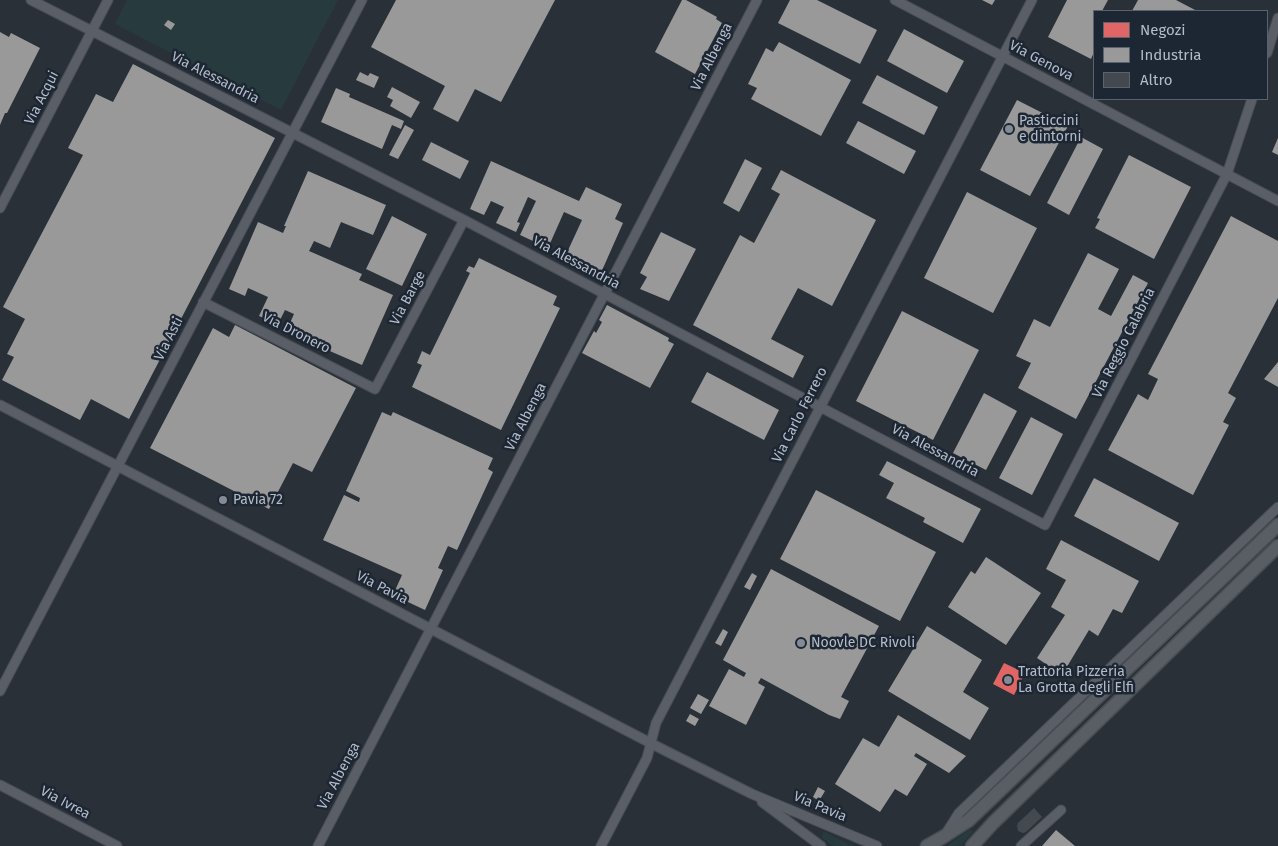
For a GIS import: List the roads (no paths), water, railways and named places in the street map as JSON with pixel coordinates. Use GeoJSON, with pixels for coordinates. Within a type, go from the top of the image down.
{"type":"FeatureCollection","features":[{"type":"Feature","properties":{"kind":"main road"},"geometry":{"type":"LineString","coordinates":[[927,846],[944,837],[974,816],[1278,525]]}},
{"type":"Feature","properties":{"kind":"main road"},"geometry":{"type":"LineString","coordinates":[[972,846],[989,827],[1278,546]]}},
{"type":"Feature","properties":{"kind":"street","name":"Via Alessandria"},"geometry":{"type":"LineString","coordinates":[[31,0],[464,220],[1045,525]]}},
{"type":"Feature","properties":{"kind":"street","name":"Via Acqui"},"geometry":{"type":"LineString","coordinates":[[0,208],[108,0]]}},
{"type":"Feature","properties":{"kind":"street","name":"Via Asti"},"geometry":{"type":"LineString","coordinates":[[0,691],[362,0]]}},
{"type":"Feature","properties":{"kind":"street","name":"Via Albenga"},"geometry":{"type":"LineString","coordinates":[[318,846],[757,0]]}},
{"type":"Feature","properties":{"kind":"street","name":"Via Genova"},"geometry":{"type":"LineString","coordinates":[[895,0],[1227,174]]}},
{"type":"Feature","properties":{"kind":"street","name":"Via Carlo Ferrero"},"geometry":{"type":"LineString","coordinates":[[601,846],[647,758],[658,718],[1032,0]]}},
{"type":"Feature","properties":{"kind":"street"},"geometry":{"type":"LineString","coordinates":[[1268,50],[1278,18]]}},
{"type":"Feature","properties":{"kind":"street","name":"Via Reggio Calabria"},"geometry":{"type":"LineString","coordinates":[[1045,525],[1227,174],[1252,100]]}},
{"type":"Feature","properties":{"kind":"street"},"geometry":{"type":"LineString","coordinates":[[1227,174],[1278,200]]}},
{"type":"Feature","properties":{"kind":"street","name":"Via Barge"},"geometry":{"type":"LineString","coordinates":[[375,389],[464,220]]}},
{"type":"Feature","properties":{"kind":"street","name":"Via Dronero"},"geometry":{"type":"LineString","coordinates":[[203,302],[375,389]]}},
{"type":"Feature","properties":{"kind":"street","name":"Via Pavia"},"geometry":{"type":"LineString","coordinates":[[0,405],[752,794],[877,846]]}},
{"type":"Feature","properties":{"kind":"street"},"geometry":{"type":"LineString","coordinates":[[944,837],[959,813],[1278,507]]}},
{"type":"Feature","properties":{"kind":"street","name":"Via Ivrea"},"geometry":{"type":"LineString","coordinates":[[0,785],[116,846]]}},
{"type":"Feature","properties":{"kind":"street","name":"Via Pavia"},"geometry":{"type":"LineString","coordinates":[[752,794],[822,846]]}},
{"type":"Feature","properties":{"kind":"street"},"geometry":{"type":"LineString","coordinates":[[1021,846],[1061,810]]}},
{"type":"Feature","properties":{"kind":"place","name":"Pasticcini e dintorni"},"geometry":{"type":"Point","coordinates":[1009,129]}},
{"type":"Feature","properties":{"kind":"place","name":"Pavia 72"},"geometry":{"type":"Point","coordinates":[223,500]}},
{"type":"Feature","properties":{"kind":"place","name":"Noovle DC Rivoli"},"geometry":{"type":"Point","coordinates":[801,643]}},
{"type":"Feature","properties":{"kind":"place","name":"Trattoria Pizzeria La Grotta degli Elfi"},"geometry":{"type":"Point","coordinates":[1008,680]}}]}
